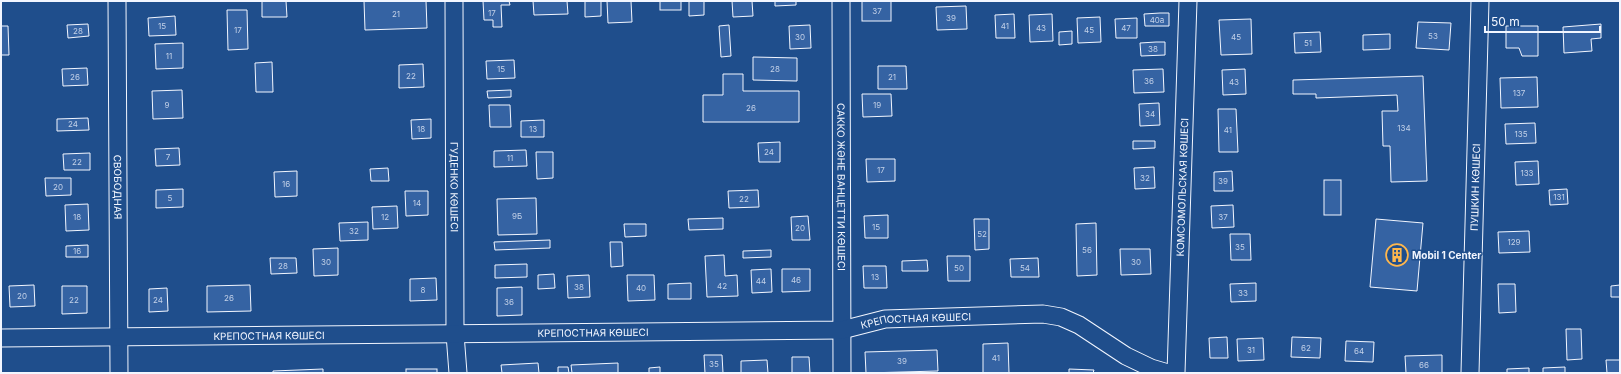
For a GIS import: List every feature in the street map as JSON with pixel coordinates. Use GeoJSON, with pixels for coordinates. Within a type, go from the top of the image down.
{"type":"FeatureCollection","features":[{"type":"Feature","properties":{"kind":"street","name":"СВОБОДНАЯ"},"geometry":{"type":"LineString","coordinates":[[117,1],[119,373]]}},
{"type":"Feature","properties":{"kind":"street","name":"ГУДЕНКО КӨШЕСІ"},"geometry":{"type":"LineString","coordinates":[[454,1],[455,334],[458,373]]}},
{"type":"Feature","properties":{"kind":"street","name":"САККО ЖӘНЕ ВАНЦЕТТИ КӨШЕСІ"},"geometry":{"type":"LineString","coordinates":[[841,1],[842,373]]}},
{"type":"Feature","properties":{"kind":"street","name":"КОМСОМОЛЬСКАЯ КӨШЕСІ"},"geometry":{"type":"LineString","coordinates":[[1176,373],[1188,1]]}},
{"type":"Feature","properties":{"kind":"street","name":"ПУШКИН КӨШЕСІ"},"geometry":{"type":"LineString","coordinates":[[1470,373],[1480,1]]}},
{"type":"Feature","properties":{"kind":"street","name":"КРЕПОСТНАЯ КӨШЕСІ"},"geometry":{"type":"LineString","coordinates":[[1,338],[842,330],[885,319],[1043,314],[1067,319],[1079,325],[1126,356],[1151,368],[1168,373]]}},
{"type":"Feature","properties":{"kind":"building"},"geometry":{"type":"Polygon","coordinates":[[[262,1],[286,1],[287,17],[262,17],[262,1]]]}},
{"type":"Feature","properties":{"kind":"building"},"geometry":{"type":"Polygon","coordinates":[[[364,1],[426,1],[427,28],[365,30],[364,1]]]}},
{"type":"Feature","properties":{"kind":"building"},"geometry":{"type":"Polygon","coordinates":[[[483,1],[509,1],[510,5],[501,5],[502,27],[493,27],[493,20],[484,20],[483,1]]]}},
{"type":"Feature","properties":{"kind":"building"},"geometry":{"type":"Polygon","coordinates":[[[533,1],[567,1],[568,14],[534,15],[533,1]]]}},
{"type":"Feature","properties":{"kind":"building"},"geometry":{"type":"Polygon","coordinates":[[[585,1],[601,1],[601,16],[585,17],[585,1]]]}},
{"type":"Feature","properties":{"kind":"building"},"geometry":{"type":"Polygon","coordinates":[[[607,1],[631,1],[632,22],[608,23],[607,1]]]}},
{"type":"Feature","properties":{"kind":"building"},"geometry":{"type":"Polygon","coordinates":[[[660,1],[681,1],[681,10],[660,10],[660,1]]]}},
{"type":"Feature","properties":{"kind":"building"},"geometry":{"type":"Polygon","coordinates":[[[689,1],[704,1],[704,15],[689,16],[689,1]]]}},
{"type":"Feature","properties":{"kind":"building"},"geometry":{"type":"Polygon","coordinates":[[[732,1],[752,1],[753,16],[733,17],[732,1]]]}},
{"type":"Feature","properties":{"kind":"building"},"geometry":{"type":"Polygon","coordinates":[[[775,1],[796,1],[796,5],[775,6],[775,1]]]}},
{"type":"Feature","properties":{"kind":"building"},"geometry":{"type":"Polygon","coordinates":[[[862,1],[891,1],[891,21],[862,21],[862,1]]]}},
{"type":"Feature","properties":{"kind":"building"},"geometry":{"type":"Polygon","coordinates":[[[966,6],[967,29],[937,30],[936,7],[966,6]]]}},
{"type":"Feature","properties":{"kind":"building"},"geometry":{"type":"Polygon","coordinates":[[[227,10],[247,10],[248,49],[228,50],[227,10]]]}},
{"type":"Feature","properties":{"kind":"building"},"geometry":{"type":"Polygon","coordinates":[[[1169,13],[1169,26],[1145,26],[1144,14],[1169,13]]]}},
{"type":"Feature","properties":{"kind":"building"},"geometry":{"type":"Polygon","coordinates":[[[1014,14],[1015,38],[996,38],[995,15],[1014,14]]]}},
{"type":"Feature","properties":{"kind":"building"},"geometry":{"type":"Polygon","coordinates":[[[1052,14],[1053,41],[1030,42],[1029,15],[1052,14]]]}},
{"type":"Feature","properties":{"kind":"building"},"geometry":{"type":"Polygon","coordinates":[[[175,16],[176,35],[149,36],[148,18],[175,16]]]}},
{"type":"Feature","properties":{"kind":"building"},"geometry":{"type":"Polygon","coordinates":[[[1100,17],[1101,42],[1078,43],[1077,18],[1100,17]]]}},
{"type":"Feature","properties":{"kind":"building"},"geometry":{"type":"Polygon","coordinates":[[[1137,18],[1137,38],[1116,38],[1115,19],[1137,18]]]}},
{"type":"Feature","properties":{"kind":"building"},"geometry":{"type":"Polygon","coordinates":[[[1251,19],[1252,54],[1221,55],[1219,20],[1251,19]]]}},
{"type":"Feature","properties":{"kind":"building"},"geometry":{"type":"Polygon","coordinates":[[[1418,22],[1451,23],[1449,50],[1416,48],[1418,22]]]}},
{"type":"Feature","properties":{"kind":"building"},"geometry":{"type":"Polygon","coordinates":[[[88,24],[89,36],[68,38],[67,25],[88,24]]]}},
{"type":"Feature","properties":{"kind":"building"},"geometry":{"type":"Polygon","coordinates":[[[1601,24],[1601,38],[1591,39],[1592,51],[1564,53],[1563,27],[1601,24]]]}},
{"type":"Feature","properties":{"kind":"building"},"geometry":{"type":"Polygon","coordinates":[[[729,25],[731,56],[721,57],[719,26],[729,25]]]}},
{"type":"Feature","properties":{"kind":"building"},"geometry":{"type":"Polygon","coordinates":[[[810,25],[811,48],[790,49],[789,26],[810,25]]]}},
{"type":"Feature","properties":{"kind":"building"},"geometry":{"type":"Polygon","coordinates":[[[1,26],[8,26],[9,55],[1,55],[1,26]]]}},
{"type":"Feature","properties":{"kind":"building"},"geometry":{"type":"Polygon","coordinates":[[[1506,26],[1538,26],[1538,56],[1522,56],[1519,48],[1506,48],[1506,26]]]}},
{"type":"Feature","properties":{"kind":"building"},"geometry":{"type":"Polygon","coordinates":[[[1072,31],[1072,44],[1059,45],[1059,32],[1072,31]]]}},
{"type":"Feature","properties":{"kind":"building"},"geometry":{"type":"Polygon","coordinates":[[[1320,32],[1321,52],[1295,53],[1294,33],[1320,32]]]}},
{"type":"Feature","properties":{"kind":"building"},"geometry":{"type":"Polygon","coordinates":[[[1390,34],[1390,49],[1363,50],[1363,35],[1390,34]]]}},
{"type":"Feature","properties":{"kind":"building"},"geometry":{"type":"Polygon","coordinates":[[[1165,42],[1165,55],[1141,56],[1140,43],[1165,42]]]}},
{"type":"Feature","properties":{"kind":"building"},"geometry":{"type":"Polygon","coordinates":[[[183,43],[183,68],[156,69],[155,44],[183,43]]]}},
{"type":"Feature","properties":{"kind":"building"},"geometry":{"type":"Polygon","coordinates":[[[753,57],[797,58],[797,81],[753,80],[753,57]]]}},
{"type":"Feature","properties":{"kind":"building"},"geometry":{"type":"Polygon","coordinates":[[[514,60],[515,78],[487,79],[486,61],[514,60]]]}},
{"type":"Feature","properties":{"kind":"building"},"geometry":{"type":"Polygon","coordinates":[[[272,62],[273,92],[256,92],[255,63],[272,62]]]}},
{"type":"Feature","properties":{"kind":"building"},"geometry":{"type":"Polygon","coordinates":[[[423,64],[424,87],[399,88],[399,65],[423,64]]]}},
{"type":"Feature","properties":{"kind":"building"},"geometry":{"type":"Polygon","coordinates":[[[878,66],[906,66],[907,89],[878,89],[878,66]]]}},
{"type":"Feature","properties":{"kind":"building"},"geometry":{"type":"Polygon","coordinates":[[[87,68],[88,85],[63,86],[62,69],[87,68]]]}},
{"type":"Feature","properties":{"kind":"building"},"geometry":{"type":"Polygon","coordinates":[[[1163,69],[1164,92],[1134,93],[1133,70],[1163,69]]]}},
{"type":"Feature","properties":{"kind":"building"},"geometry":{"type":"Polygon","coordinates":[[[1245,69],[1246,94],[1223,95],[1222,70],[1245,69]]]}},
{"type":"Feature","properties":{"kind":"building"},"geometry":{"type":"Polygon","coordinates":[[[723,74],[743,74],[743,91],[799,91],[799,122],[703,122],[703,95],[723,95],[723,74]]]}},
{"type":"Feature","properties":{"kind":"building"},"geometry":{"type":"Polygon","coordinates":[[[1423,76],[1427,181],[1391,182],[1390,146],[1383,146],[1382,111],[1398,111],[1397,95],[1316,98],[1316,94],[1293,94],[1293,80],[1423,76]]]}},
{"type":"Feature","properties":{"kind":"building"},"geometry":{"type":"Polygon","coordinates":[[[1537,77],[1538,107],[1501,108],[1500,78],[1537,77]]]}},
{"type":"Feature","properties":{"kind":"building"},"geometry":{"type":"Polygon","coordinates":[[[182,90],[183,118],[153,119],[152,91],[182,90]]]}},
{"type":"Feature","properties":{"kind":"building"},"geometry":{"type":"Polygon","coordinates":[[[511,90],[511,97],[488,98],[487,91],[511,90]]]}},
{"type":"Feature","properties":{"kind":"building"},"geometry":{"type":"Polygon","coordinates":[[[862,94],[891,94],[892,116],[863,117],[862,94]]]}},
{"type":"Feature","properties":{"kind":"building"},"geometry":{"type":"Polygon","coordinates":[[[1159,103],[1160,125],[1140,126],[1139,104],[1159,103]]]}},
{"type":"Feature","properties":{"kind":"building"},"geometry":{"type":"Polygon","coordinates":[[[489,105],[510,105],[511,127],[490,127],[489,105]]]}},
{"type":"Feature","properties":{"kind":"building"},"geometry":{"type":"Polygon","coordinates":[[[1218,109],[1236,109],[1238,152],[1219,152],[1218,109]]]}},
{"type":"Feature","properties":{"kind":"building"},"geometry":{"type":"Polygon","coordinates":[[[88,118],[89,130],[57,131],[57,119],[88,118]]]}},
{"type":"Feature","properties":{"kind":"building"},"geometry":{"type":"Polygon","coordinates":[[[431,119],[431,138],[412,139],[411,120],[431,119]]]}},
{"type":"Feature","properties":{"kind":"building"},"geometry":{"type":"Polygon","coordinates":[[[544,120],[544,137],[521,137],[521,121],[544,120]]]}},
{"type":"Feature","properties":{"kind":"building"},"geometry":{"type":"Polygon","coordinates":[[[1535,123],[1536,143],[1506,144],[1505,124],[1535,123]]]}},
{"type":"Feature","properties":{"kind":"building"},"geometry":{"type":"Polygon","coordinates":[[[1133,141],[1155,141],[1155,148],[1133,149],[1133,141]]]}},
{"type":"Feature","properties":{"kind":"building"},"geometry":{"type":"Polygon","coordinates":[[[780,142],[780,162],[759,162],[758,143],[780,142]]]}},
{"type":"Feature","properties":{"kind":"building"},"geometry":{"type":"Polygon","coordinates":[[[179,148],[180,165],[156,166],[155,149],[179,148]]]}},
{"type":"Feature","properties":{"kind":"building"},"geometry":{"type":"Polygon","coordinates":[[[526,150],[527,166],[494,167],[494,151],[526,150]]]}},
{"type":"Feature","properties":{"kind":"building"},"geometry":{"type":"Polygon","coordinates":[[[536,152],[553,152],[553,178],[537,179],[536,152]]]}},
{"type":"Feature","properties":{"kind":"building"},"geometry":{"type":"Polygon","coordinates":[[[90,153],[90,170],[64,170],[63,154],[90,153]]]}},
{"type":"Feature","properties":{"kind":"building"},"geometry":{"type":"Polygon","coordinates":[[[866,159],[895,159],[895,181],[867,182],[866,159]]]}},
{"type":"Feature","properties":{"kind":"building"},"geometry":{"type":"Polygon","coordinates":[[[1538,161],[1539,184],[1516,185],[1515,162],[1538,161]]]}},
{"type":"Feature","properties":{"kind":"building"},"geometry":{"type":"Polygon","coordinates":[[[1154,167],[1155,188],[1135,189],[1134,168],[1154,167]]]}},
{"type":"Feature","properties":{"kind":"building"},"geometry":{"type":"Polygon","coordinates":[[[388,168],[389,181],[371,181],[370,169],[388,168]]]}},
{"type":"Feature","properties":{"kind":"building"},"geometry":{"type":"Polygon","coordinates":[[[297,171],[297,196],[275,197],[274,172],[297,171]]]}},
{"type":"Feature","properties":{"kind":"building"},"geometry":{"type":"Polygon","coordinates":[[[1232,171],[1233,191],[1214,191],[1214,172],[1232,171]]]}},
{"type":"Feature","properties":{"kind":"building"},"geometry":{"type":"Polygon","coordinates":[[[45,178],[71,178],[71,195],[46,196],[45,178]]]}},
{"type":"Feature","properties":{"kind":"building"},"geometry":{"type":"Polygon","coordinates":[[[1324,180],[1341,180],[1341,215],[1324,215],[1324,180]]]}},
{"type":"Feature","properties":{"kind":"building"},"geometry":{"type":"Polygon","coordinates":[[[183,189],[183,207],[156,208],[156,190],[183,189]]]}},
{"type":"Feature","properties":{"kind":"building"},"geometry":{"type":"Polygon","coordinates":[[[1567,189],[1568,204],[1550,205],[1549,190],[1567,189]]]}},
{"type":"Feature","properties":{"kind":"building"},"geometry":{"type":"Polygon","coordinates":[[[758,190],[759,207],[729,208],[728,191],[758,190]]]}},
{"type":"Feature","properties":{"kind":"building"},"geometry":{"type":"Polygon","coordinates":[[[405,191],[428,191],[428,215],[406,216],[405,191]]]}},
{"type":"Feature","properties":{"kind":"building"},"geometry":{"type":"Polygon","coordinates":[[[536,198],[537,234],[498,235],[497,199],[536,198]]]}},
{"type":"Feature","properties":{"kind":"building"},"geometry":{"type":"Polygon","coordinates":[[[88,204],[89,230],[66,231],[65,205],[88,204]]]}},
{"type":"Feature","properties":{"kind":"building"},"geometry":{"type":"Polygon","coordinates":[[[1233,205],[1234,227],[1212,228],[1211,206],[1233,205]]]}},
{"type":"Feature","properties":{"kind":"building"},"geometry":{"type":"Polygon","coordinates":[[[397,206],[398,228],[373,229],[372,207],[397,206]]]}},
{"type":"Feature","properties":{"kind":"building"},"geometry":{"type":"Polygon","coordinates":[[[888,215],[888,238],[865,238],[864,216],[888,215]]]}},
{"type":"Feature","properties":{"kind":"building"},"geometry":{"type":"Polygon","coordinates":[[[808,216],[810,240],[792,240],[791,217],[808,216]]]}},
{"type":"Feature","properties":{"kind":"building"},"geometry":{"type":"Polygon","coordinates":[[[723,218],[723,229],[689,230],[688,219],[723,218]]]}},
{"type":"Feature","properties":{"kind":"building"},"geometry":{"type":"Polygon","coordinates":[[[974,219],[989,219],[989,249],[975,250],[974,219]]]}},
{"type":"Feature","properties":{"kind":"building","name":"Mobil 1 Center"},"geometry":{"type":"Polygon","coordinates":[[[1376,219],[1423,223],[1417,291],[1370,287],[1376,219]]]}},
{"type":"Feature","properties":{"kind":"building"},"geometry":{"type":"Polygon","coordinates":[[[368,222],[368,240],[340,241],[339,223],[368,222]]]}},
{"type":"Feature","properties":{"kind":"building"},"geometry":{"type":"Polygon","coordinates":[[[1096,223],[1097,275],[1077,276],[1076,224],[1096,223]]]}},
{"type":"Feature","properties":{"kind":"building"},"geometry":{"type":"Polygon","coordinates":[[[624,224],[646,224],[646,236],[625,237],[624,224]]]}},
{"type":"Feature","properties":{"kind":"building"},"geometry":{"type":"Polygon","coordinates":[[[1529,231],[1530,252],[1499,253],[1498,232],[1529,231]]]}},
{"type":"Feature","properties":{"kind":"building"},"geometry":{"type":"Polygon","coordinates":[[[1230,234],[1250,234],[1251,260],[1231,260],[1230,234]]]}},
{"type":"Feature","properties":{"kind":"building"},"geometry":{"type":"Polygon","coordinates":[[[550,240],[550,248],[495,250],[494,242],[550,240]]]}},
{"type":"Feature","properties":{"kind":"building"},"geometry":{"type":"Polygon","coordinates":[[[610,242],[622,242],[623,266],[611,267],[610,242]]]}},
{"type":"Feature","properties":{"kind":"building"},"geometry":{"type":"Polygon","coordinates":[[[88,245],[88,257],[66,257],[66,246],[88,245]]]}},
{"type":"Feature","properties":{"kind":"building"},"geometry":{"type":"Polygon","coordinates":[[[338,248],[338,275],[314,276],[313,249],[338,248]]]}},
{"type":"Feature","properties":{"kind":"building"},"geometry":{"type":"Polygon","coordinates":[[[1120,249],[1150,249],[1151,274],[1121,275],[1120,249]]]}},
{"type":"Feature","properties":{"kind":"building"},"geometry":{"type":"Polygon","coordinates":[[[771,250],[771,257],[743,258],[743,251],[771,250]]]}},
{"type":"Feature","properties":{"kind":"building"},"geometry":{"type":"Polygon","coordinates":[[[724,255],[725,276],[737,275],[738,296],[707,297],[705,256],[724,255]]]}},
{"type":"Feature","properties":{"kind":"building"},"geometry":{"type":"Polygon","coordinates":[[[947,256],[970,256],[970,281],[948,281],[947,256]]]}},
{"type":"Feature","properties":{"kind":"building"},"geometry":{"type":"Polygon","coordinates":[[[270,258],[296,258],[297,273],[271,274],[270,258]]]}},
{"type":"Feature","properties":{"kind":"building"},"geometry":{"type":"Polygon","coordinates":[[[1038,258],[1039,277],[1011,277],[1010,259],[1038,258]]]}},
{"type":"Feature","properties":{"kind":"building"},"geometry":{"type":"Polygon","coordinates":[[[927,260],[928,271],[902,271],[902,261],[927,260]]]}},
{"type":"Feature","properties":{"kind":"building"},"geometry":{"type":"Polygon","coordinates":[[[527,264],[527,277],[495,278],[495,265],[527,264]]]}},
{"type":"Feature","properties":{"kind":"building"},"geometry":{"type":"Polygon","coordinates":[[[863,266],[886,266],[887,288],[864,288],[863,266]]]}},
{"type":"Feature","properties":{"kind":"building"},"geometry":{"type":"Polygon","coordinates":[[[771,269],[772,292],[752,293],[751,270],[771,269]]]}},
{"type":"Feature","properties":{"kind":"building"},"geometry":{"type":"Polygon","coordinates":[[[782,269],[810,269],[810,291],[782,292],[782,269]]]}},
{"type":"Feature","properties":{"kind":"building"},"geometry":{"type":"Polygon","coordinates":[[[554,274],[555,288],[538,289],[538,275],[554,274]]]}},
{"type":"Feature","properties":{"kind":"building"},"geometry":{"type":"Polygon","coordinates":[[[589,275],[590,297],[568,298],[567,276],[589,275]]]}},
{"type":"Feature","properties":{"kind":"building"},"geometry":{"type":"Polygon","coordinates":[[[627,275],[654,275],[655,300],[628,301],[627,275]]]}},
{"type":"Feature","properties":{"kind":"building"},"geometry":{"type":"Polygon","coordinates":[[[436,278],[437,300],[410,301],[410,279],[436,278]]]}},
{"type":"Feature","properties":{"kind":"building"},"geometry":{"type":"Polygon","coordinates":[[[691,283],[691,299],[668,299],[668,284],[691,283]]]}},
{"type":"Feature","properties":{"kind":"building"},"geometry":{"type":"Polygon","coordinates":[[[1256,283],[1256,301],[1231,302],[1230,284],[1256,283]]]}},
{"type":"Feature","properties":{"kind":"building"},"geometry":{"type":"Polygon","coordinates":[[[1498,284],[1515,284],[1516,312],[1499,313],[1498,284]]]}},
{"type":"Feature","properties":{"kind":"building"},"geometry":{"type":"Polygon","coordinates":[[[34,285],[35,306],[10,307],[9,286],[34,285]]]}},
{"type":"Feature","properties":{"kind":"building"},"geometry":{"type":"Polygon","coordinates":[[[250,285],[251,311],[207,312],[207,286],[250,285]]]}},
{"type":"Feature","properties":{"kind":"building"},"geometry":{"type":"Polygon","coordinates":[[[1620,285],[1620,297],[1611,297],[1611,286],[1620,285]]]}},
{"type":"Feature","properties":{"kind":"building"},"geometry":{"type":"Polygon","coordinates":[[[62,286],[87,286],[87,313],[62,314],[62,286]]]}},
{"type":"Feature","properties":{"kind":"building"},"geometry":{"type":"Polygon","coordinates":[[[522,287],[522,315],[497,316],[497,288],[522,287]]]}},
{"type":"Feature","properties":{"kind":"building"},"geometry":{"type":"Polygon","coordinates":[[[167,288],[168,311],[149,312],[149,289],[167,288]]]}},
{"type":"Feature","properties":{"kind":"building"},"geometry":{"type":"Polygon","coordinates":[[[1566,329],[1581,329],[1582,359],[1567,360],[1566,329]]]}},
{"type":"Feature","properties":{"kind":"building"},"geometry":{"type":"Polygon","coordinates":[[[1227,337],[1228,358],[1210,358],[1209,338],[1227,337]]]}},
{"type":"Feature","properties":{"kind":"building"},"geometry":{"type":"Polygon","coordinates":[[[1292,337],[1321,338],[1320,358],[1291,357],[1292,337]]]}},
{"type":"Feature","properties":{"kind":"building"},"geometry":{"type":"Polygon","coordinates":[[[1263,338],[1264,360],[1238,361],[1237,339],[1263,338]]]}},
{"type":"Feature","properties":{"kind":"building"},"geometry":{"type":"Polygon","coordinates":[[[1346,341],[1374,342],[1373,362],[1345,361],[1346,341]]]}},
{"type":"Feature","properties":{"kind":"building"},"geometry":{"type":"Polygon","coordinates":[[[1008,343],[1009,373],[983,373],[983,344],[1008,343]]]}},
{"type":"Feature","properties":{"kind":"building"},"geometry":{"type":"Polygon","coordinates":[[[937,350],[938,371],[866,373],[865,352],[937,350]]]}},
{"type":"Feature","properties":{"kind":"building"},"geometry":{"type":"Polygon","coordinates":[[[704,355],[722,355],[723,373],[705,373],[704,355]]]}},
{"type":"Feature","properties":{"kind":"building"},"geometry":{"type":"Polygon","coordinates":[[[1442,355],[1442,373],[1406,373],[1405,356],[1442,355]]]}},
{"type":"Feature","properties":{"kind":"building"},"geometry":{"type":"Polygon","coordinates":[[[792,357],[809,357],[810,373],[792,373],[792,357]]]}},
{"type":"Feature","properties":{"kind":"building"},"geometry":{"type":"Polygon","coordinates":[[[767,360],[768,373],[741,373],[741,361],[767,360]]]}},
{"type":"Feature","properties":{"kind":"building"},"geometry":{"type":"Polygon","coordinates":[[[1606,360],[1620,360],[1620,373],[1607,373],[1606,360]]]}},
{"type":"Feature","properties":{"kind":"building"},"geometry":{"type":"Polygon","coordinates":[[[538,363],[539,373],[502,373],[501,365],[538,363]]]}},
{"type":"Feature","properties":{"kind":"building"},"geometry":{"type":"Polygon","coordinates":[[[618,363],[618,373],[572,373],[571,365],[618,363]]]}},
{"type":"Feature","properties":{"kind":"building"},"geometry":{"type":"Polygon","coordinates":[[[558,367],[568,367],[569,373],[558,373],[558,367]]]}},
{"type":"Feature","properties":{"kind":"building"},"geometry":{"type":"Polygon","coordinates":[[[660,367],[660,373],[649,373],[649,368],[660,367]]]}},
{"type":"Feature","properties":{"kind":"building"},"geometry":{"type":"Polygon","coordinates":[[[1565,367],[1565,373],[1543,373],[1543,368],[1565,367]]]}},
{"type":"Feature","properties":{"kind":"building"},"geometry":{"type":"Polygon","coordinates":[[[1529,368],[1529,373],[1507,373],[1507,369],[1529,368]]]}},
{"type":"Feature","properties":{"kind":"building"},"geometry":{"type":"Polygon","coordinates":[[[323,369],[323,373],[273,373],[273,371],[323,369]]]}},
{"type":"Feature","properties":{"kind":"building"},"geometry":{"type":"Polygon","coordinates":[[[406,369],[437,369],[437,373],[406,373],[406,369]]]}},
{"type":"Feature","properties":{"kind":"building"},"geometry":{"type":"Polygon","coordinates":[[[1069,369],[1094,370],[1093,373],[1069,373],[1069,369]]]}},
{"type":"Feature","properties":{"kind":"place","name":"Mobil 1 Center"},"geometry":{"type":"Point","coordinates":[1397,255]}}]}
